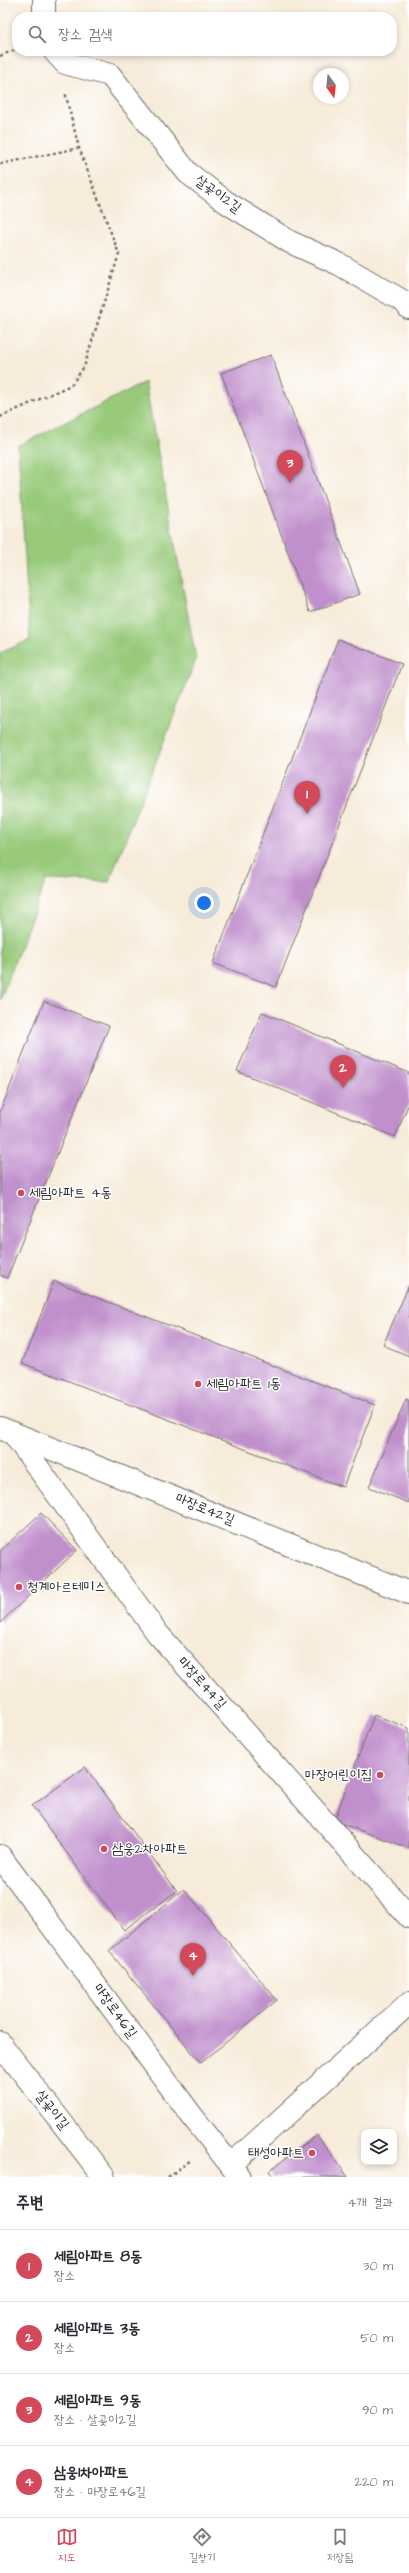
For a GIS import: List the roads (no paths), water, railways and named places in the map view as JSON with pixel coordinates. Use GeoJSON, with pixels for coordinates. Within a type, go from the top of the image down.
{"type":"FeatureCollection","features":[{"type":"Feature","properties":{"kind":"street"},"geometry":{"type":"LineString","coordinates":[[44,0],[44,12]]}},
{"type":"Feature","properties":{"kind":"street","name":"살곶이2길"},"geometry":{"type":"LineString","coordinates":[[59,57],[110,76],[188,173],[226,202],[290,242],[339,264],[406,303],[409,308]]}},
{"type":"Feature","properties":{"kind":"street","name":"마장로42길"},"geometry":{"type":"LineString","coordinates":[[7,1430],[409,1593]]}},
{"type":"Feature","properties":{"kind":"street","name":"마장로44길"},"geometry":{"type":"LineString","coordinates":[[7,1430],[158,1634],[409,1917]]}},
{"type":"Feature","properties":{"kind":"street","name":"마장로46길"},"geometry":{"type":"LineString","coordinates":[[0,1856],[236,2171],[409,2003]]}},
{"type":"Feature","properties":{"kind":"street","name":"살곶이길"},"geometry":{"type":"LineString","coordinates":[[4,2050],[104,2177]]}},
{"type":"Feature","properties":{"kind":"place","name":"세림아파트 9동"},"geometry":{"type":"Point","coordinates":[290,483]}},
{"type":"Feature","properties":{"kind":"place","name":"세림아파트 8동"},"geometry":{"type":"Point","coordinates":[307,814]}},
{"type":"Feature","properties":{"kind":"place","name":"세림아파트 3동"},"geometry":{"type":"Point","coordinates":[343,1088]}},
{"type":"Feature","properties":{"kind":"place","name":"세림아파트 4동"},"geometry":{"type":"Point","coordinates":[21,1193]}},
{"type":"Feature","properties":{"kind":"place","name":"세림아파트 1동"},"geometry":{"type":"Point","coordinates":[198,1384]}},
{"type":"Feature","properties":{"kind":"place","name":"청계아르테미스"},"geometry":{"type":"Point","coordinates":[19,1587]}},
{"type":"Feature","properties":{"kind":"place","name":"마장어린이집"},"geometry":{"type":"Point","coordinates":[380,1775]}},
{"type":"Feature","properties":{"kind":"place","name":"삼웅2차아파트"},"geometry":{"type":"Point","coordinates":[104,1849]}},
{"type":"Feature","properties":{"kind":"place","name":"삼웅1차아파트"},"geometry":{"type":"Point","coordinates":[193,1976]}},
{"type":"Feature","properties":{"kind":"place","name":"태성아파트"},"geometry":{"type":"Point","coordinates":[312,2153]}}]}
